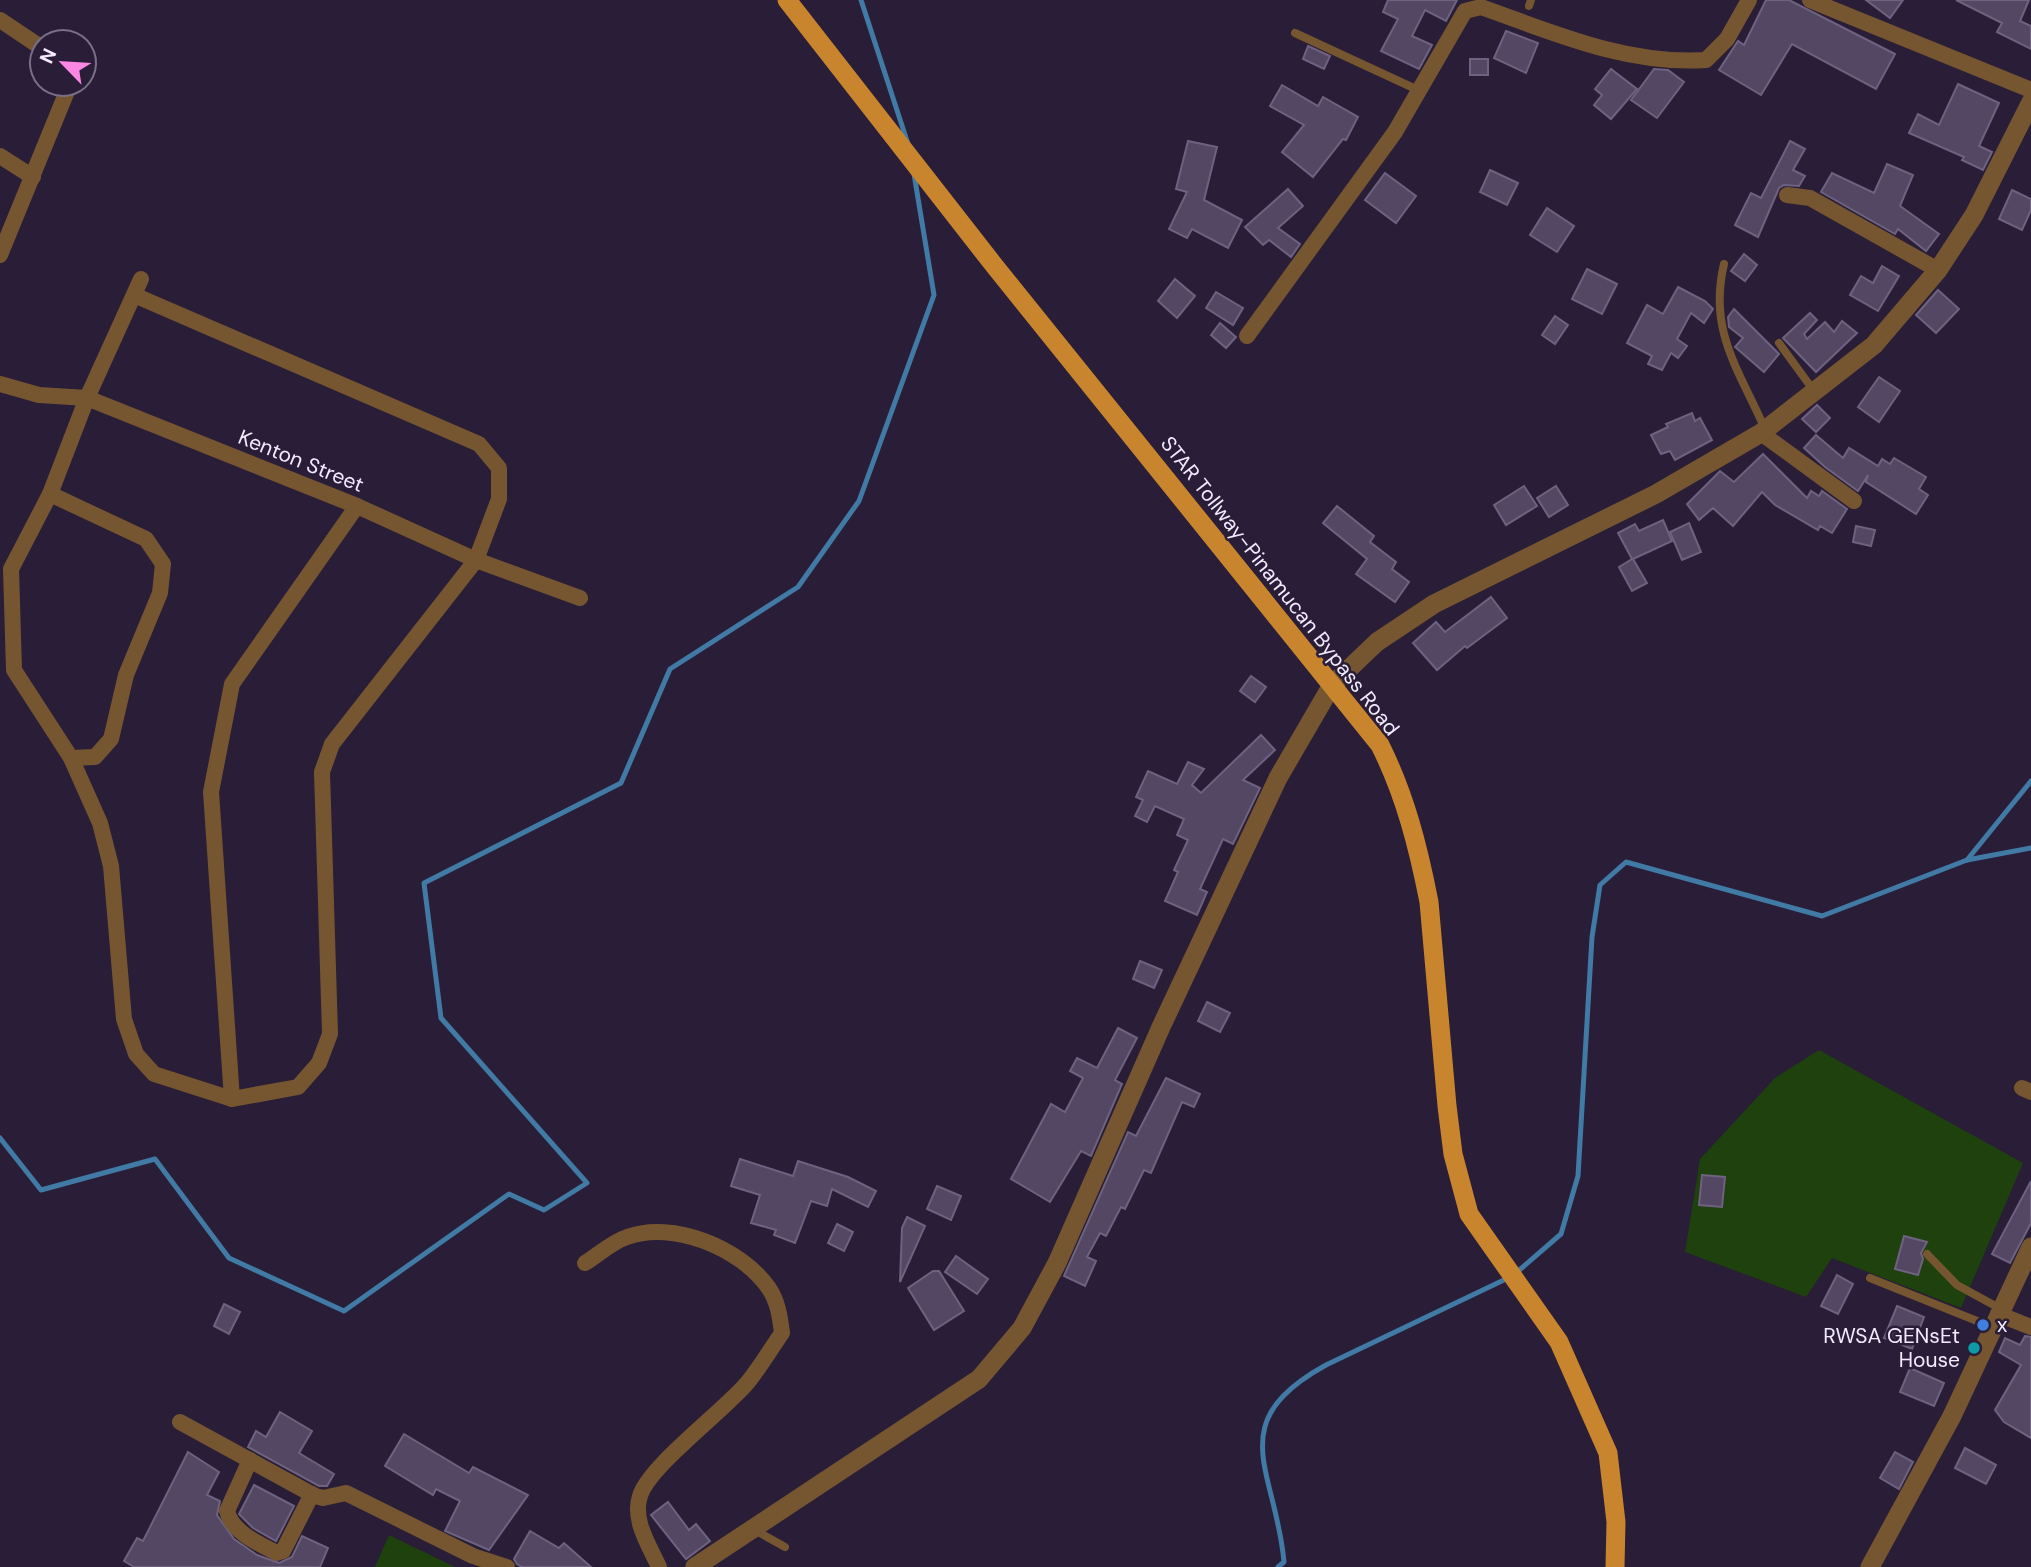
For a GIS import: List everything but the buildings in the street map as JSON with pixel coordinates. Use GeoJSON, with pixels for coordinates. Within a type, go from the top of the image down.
{"type":"FeatureCollection","features":[{"type":"Feature","properties":{"kind":"main road","name":"STAR Tollway-Pinamucan Bypass Road"},"geometry":{"type":"LineString","coordinates":[[788,0],[993,264],[1380,745],[1398,782],[1411,821],[1429,902],[1453,1154],[1469,1214],[1559,1342],[1608,1453],[1616,1522],[1615,1567]]}},
{"type":"Feature","properties":{"kind":"street"},"geometry":{"type":"LineString","coordinates":[[1247,336],[1395,132],[1465,11],[1481,7],[1525,19],[1593,47],[1672,62],[1706,60],[1727,39],[1749,0]]}},
{"type":"Feature","properties":{"kind":"street"},"geometry":{"type":"LineString","coordinates":[[1810,0],[2031,90]]}},
{"type":"Feature","properties":{"kind":"street"},"geometry":{"type":"LineString","coordinates":[[0,20],[28,39]]}},
{"type":"Feature","properties":{"kind":"street"},"geometry":{"type":"LineString","coordinates":[[0,255],[64,98]]}},
{"type":"Feature","properties":{"kind":"street"},"geometry":{"type":"LineString","coordinates":[[695,1567],[979,1379],[1022,1328],[1057,1263],[1161,1027],[1278,778],[1332,685],[1377,642],[1434,604],[1656,494],[1763,431],[1874,345],[1938,270],[1974,215],[2031,102]]}},
{"type":"Feature","properties":{"kind":"street"},"geometry":{"type":"LineString","coordinates":[[0,156],[33,177]]}},
{"type":"Feature","properties":{"kind":"street"},"geometry":{"type":"LineString","coordinates":[[1787,195],[1810,198],[1938,270]]}},
{"type":"Feature","properties":{"kind":"street"},"geometry":{"type":"LineString","coordinates":[[134,295],[479,444],[499,468],[499,499],[476,560],[332,744],[322,772],[330,1034],[319,1063],[298,1087],[232,1099],[154,1074],[135,1054],[124,1019],[111,866],[100,823],[71,758],[14,670],[11,569],[50,494],[87,398],[141,279]]}},
{"type":"Feature","properties":{"kind":"street","name":"Kenton Street"},"geometry":{"type":"LineString","coordinates":[[0,384],[39,396],[87,398],[357,506],[476,560],[580,598]]}},
{"type":"Feature","properties":{"kind":"street"},"geometry":{"type":"LineString","coordinates":[[1763,431],[1854,501]]}},
{"type":"Feature","properties":{"kind":"street"},"geometry":{"type":"LineString","coordinates":[[50,494],[145,539],[163,564],[160,593],[126,675],[111,739],[95,757],[71,758]]}},
{"type":"Feature","properties":{"kind":"street"},"geometry":{"type":"LineString","coordinates":[[232,1099],[211,792],[232,684],[357,506]]}},
{"type":"Feature","properties":{"kind":"street"},"geometry":{"type":"LineString","coordinates":[[585,1263],[626,1237],[657,1231],[702,1240],[746,1263],[768,1287],[779,1308],[782,1334],[747,1383],[656,1472],[640,1494],[638,1514],[641,1528],[659,1567]]}},
{"type":"Feature","properties":{"kind":"street"},"geometry":{"type":"LineString","coordinates":[[1871,1567],[1952,1416],[2031,1247]]}},
{"type":"Feature","properties":{"kind":"street"},"geometry":{"type":"LineString","coordinates":[[1997,1317],[2031,1327]]}},
{"type":"Feature","properties":{"kind":"street"},"geometry":{"type":"LineString","coordinates":[[180,1422],[312,1494],[323,1497],[346,1493],[473,1556],[507,1567]]}},
{"type":"Feature","properties":{"kind":"street"},"geometry":{"type":"LineString","coordinates":[[250,1460],[227,1511],[234,1525],[256,1543],[277,1553],[282,1550],[312,1494]]}},
{"type":"Feature","properties":{"kind":"lane"},"geometry":{"type":"LineString","coordinates":[[1295,33],[1418,90]]}},
{"type":"Feature","properties":{"kind":"lane"},"geometry":{"type":"LineString","coordinates":[[1724,264],[1718,299],[1720,328],[1763,431]]}},
{"type":"Feature","properties":{"kind":"lane"},"geometry":{"type":"LineString","coordinates":[[1779,343],[1814,391]]}},
{"type":"Feature","properties":{"kind":"lane"},"geometry":{"type":"LineString","coordinates":[[1927,1254],[1956,1285],[1997,1317]]}},
{"type":"Feature","properties":{"kind":"lane"},"geometry":{"type":"LineString","coordinates":[[1870,1278],[1997,1317]]}},
{"type":"Feature","properties":{"kind":"lane"},"geometry":{"type":"LineString","coordinates":[[753,1529],[785,1546]]}},
{"type":"Feature","properties":{"kind":"green space"},"geometry":{"type":"Polygon","coordinates":[[[1819,1050],[2023,1163],[1961,1308],[1832,1258],[1806,1297],[1685,1252],[1700,1159],[1775,1078],[1819,1050]]]}},
{"type":"Feature","properties":{"kind":"green space"},"geometry":{"type":"Polygon","coordinates":[[[389,1535],[455,1567],[375,1567],[389,1535]]]}},
{"type":"Feature","properties":{"kind":"waterway"},"geometry":{"type":"LineString","coordinates":[[861,0],[909,147]]}},
{"type":"Feature","properties":{"kind":"waterway"},"geometry":{"type":"LineString","coordinates":[[0,1138],[41,1190],[155,1159],[229,1258],[344,1311],[509,1194],[544,1210],[587,1183],[441,1018],[424,883],[621,783],[670,669],[798,587],[859,501],[934,295],[914,174]]}},
{"type":"Feature","properties":{"kind":"waterway"},"geometry":{"type":"LineString","coordinates":[[1516,1273],[1561,1234],[1578,1176],[1592,937],[1600,885],[1626,862],[1822,916],[1967,860],[2031,781]]}},
{"type":"Feature","properties":{"kind":"waterway"},"geometry":{"type":"LineString","coordinates":[[1967,860],[2031,848]]}},
{"type":"Feature","properties":{"kind":"waterway"},"geometry":{"type":"LineString","coordinates":[[1278,1567],[1284,1562],[1263,1451],[1264,1429],[1274,1407],[1294,1386],[1326,1365],[1508,1278]]}},
{"type":"Feature","properties":{"kind":"place","name":"x"},"geometry":{"type":"Point","coordinates":[1983,1325]}},
{"type":"Feature","properties":{"kind":"place","name":"RWSA GENsEt House"},"geometry":{"type":"Point","coordinates":[1974,1348]}}]}
